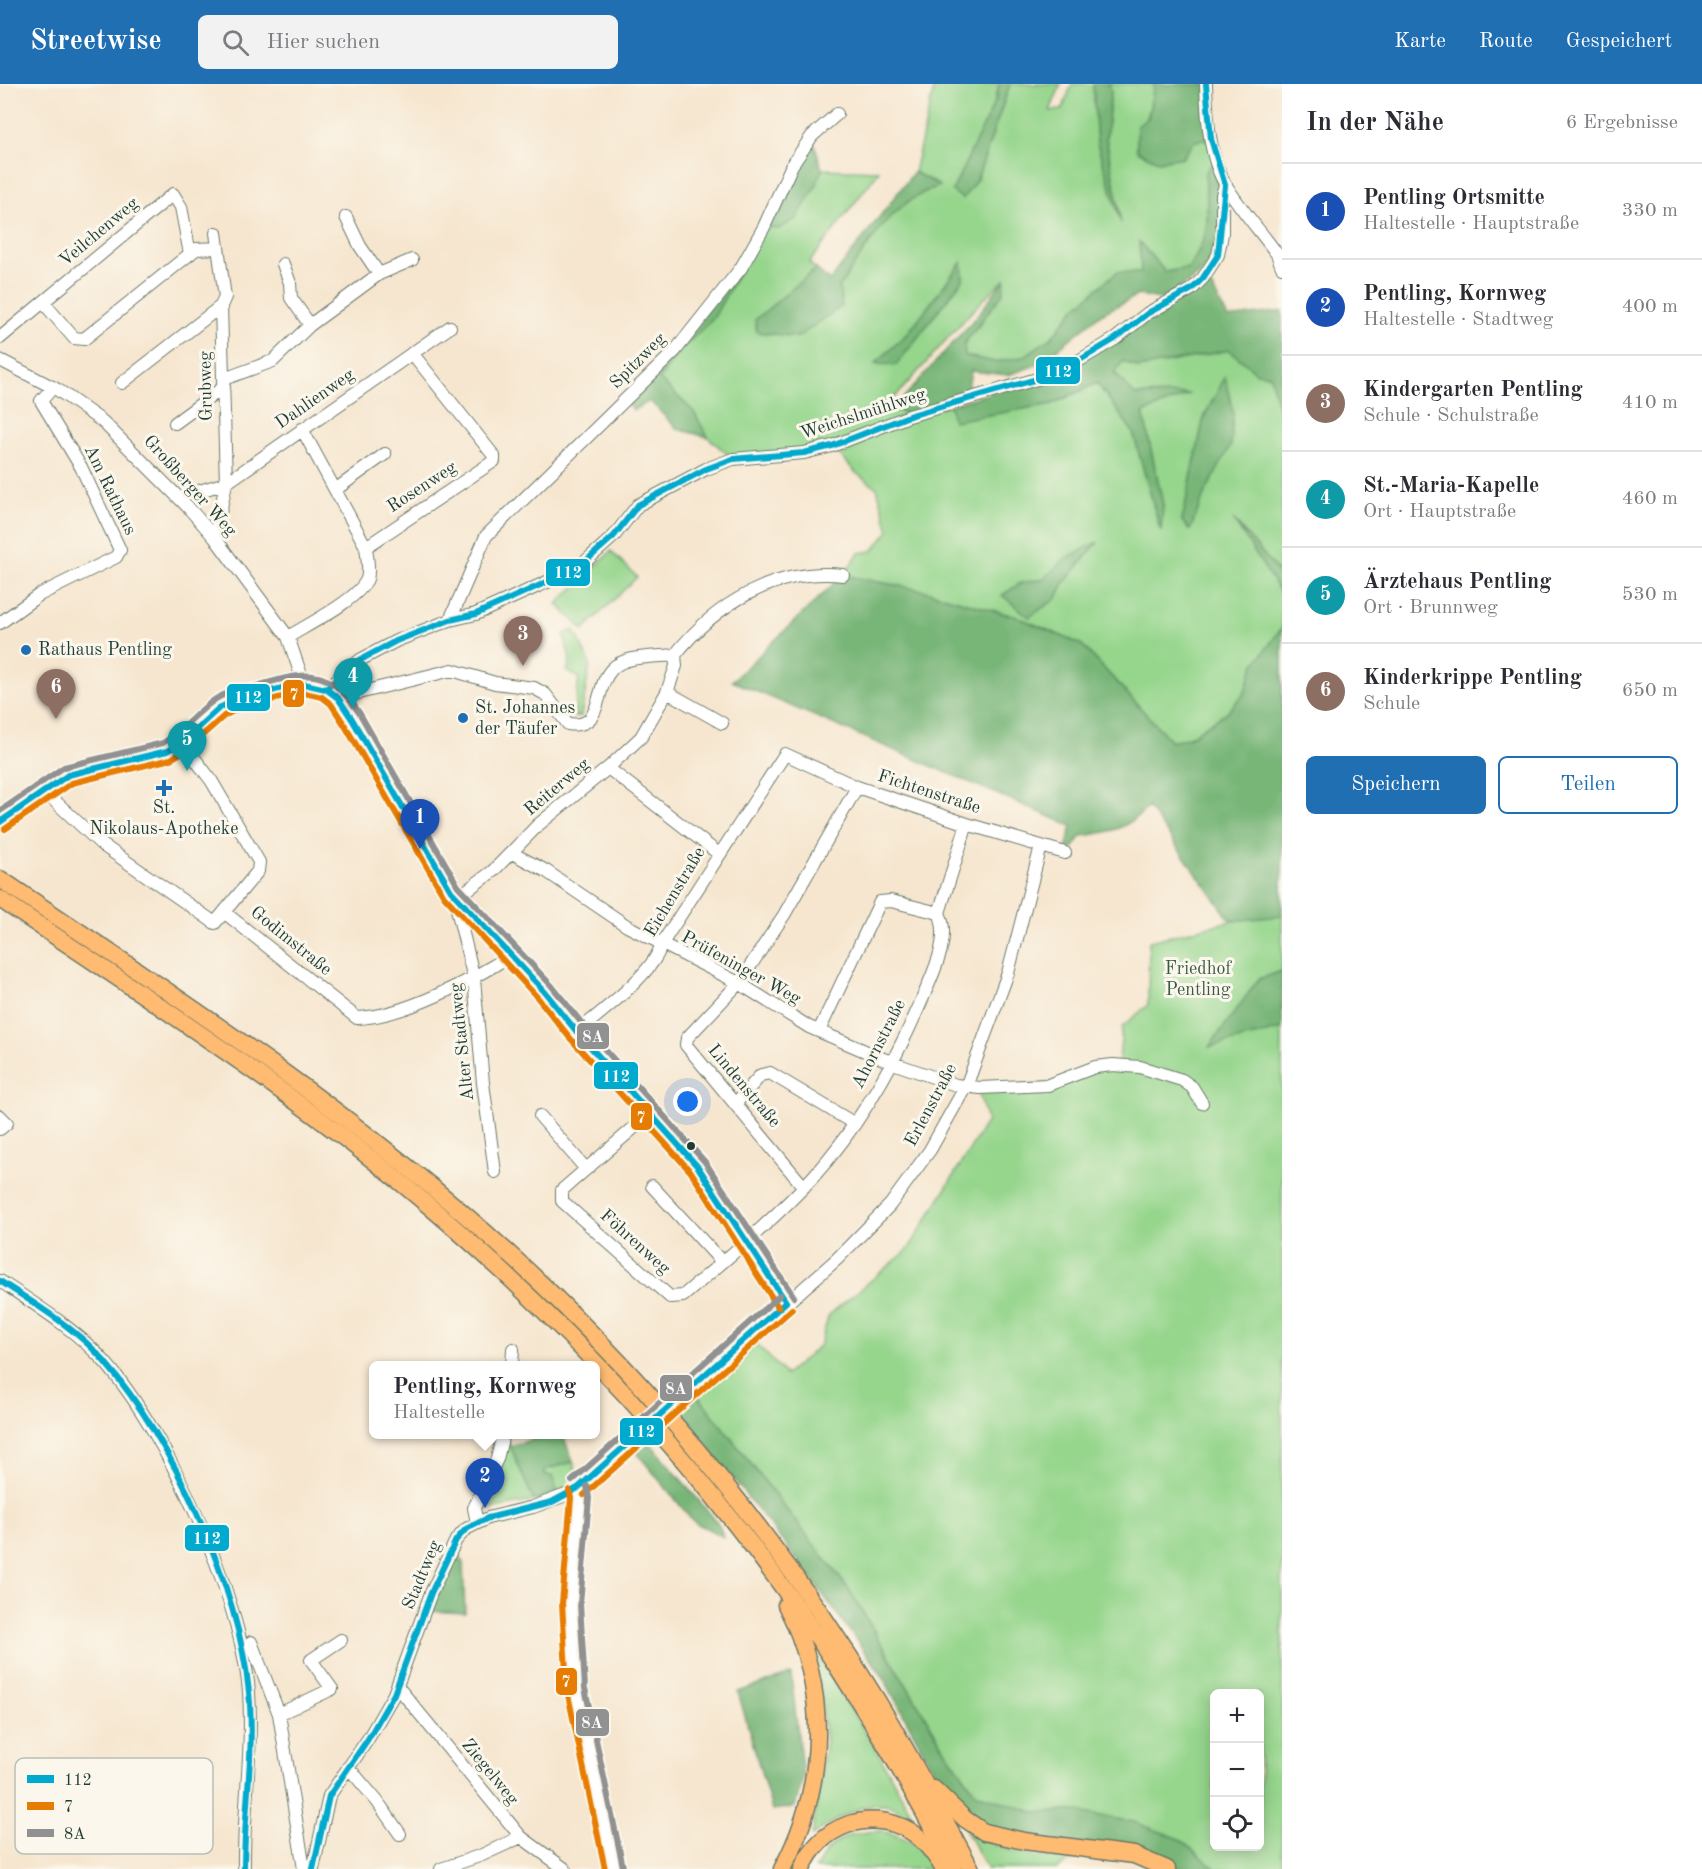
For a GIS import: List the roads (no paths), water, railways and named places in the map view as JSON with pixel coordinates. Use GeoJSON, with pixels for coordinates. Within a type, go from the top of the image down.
{"type":"FeatureCollection","features":[{"type":"Feature","properties":{"kind":"highway"},"geometry":{"type":"LineString","coordinates":[[0,879],[195,1009],[308,1090],[464,1214],[590,1332],[659,1407],[762,1532],[858,1671],[923,1780],[971,1869]]}},
{"type":"Feature","properties":{"kind":"highway"},"geometry":{"type":"LineString","coordinates":[[0,899],[185,1023],[293,1100],[449,1223],[594,1361]]}},
{"type":"Feature","properties":{"kind":"highway"},"geometry":{"type":"LineString","coordinates":[[600,1368],[644,1415],[763,1558],[880,1735],[916,1796],[953,1869]]}},
{"type":"Feature","properties":{"kind":"highway"},"geometry":{"type":"LineString","coordinates":[[763,1558],[800,1635],[813,1679],[818,1715],[813,1793],[802,1827],[783,1869]]}},
{"type":"Feature","properties":{"kind":"highway"},"geometry":{"type":"LineString","coordinates":[[923,1780],[965,1819],[984,1832],[1024,1841],[1134,1855],[1167,1869]]}},
{"type":"Feature","properties":{"kind":"highway"},"geometry":{"type":"LineString","coordinates":[[802,1869],[806,1858],[828,1833],[843,1825],[862,1820],[893,1824],[909,1830],[930,1848],[944,1869]]}},
{"type":"Feature","properties":{"kind":"street"},"geometry":{"type":"LineString","coordinates":[[1206,84],[1210,131],[1225,185],[1277,254],[1282,267]]}},
{"type":"Feature","properties":{"kind":"street","name":"Spitzweg"},"geometry":{"type":"LineString","coordinates":[[450,620],[486,536],[675,351],[741,268],[764,227],[792,165],[812,136],[837,114]]}},
{"type":"Feature","properties":{"kind":"street","name":"Weichslmühlweg"},"geometry":{"type":"LineString","coordinates":[[326,689],[360,660],[404,637],[450,620],[476,614],[578,568],[614,536],[638,505],[706,470],[733,459],[804,453],[832,446],[909,416],[1038,379],[1070,366],[1115,339],[1148,313],[1192,289],[1203,278],[1218,255],[1222,234],[1222,195],[1225,185]]}},
{"type":"Feature","properties":{"kind":"street","name":"Veilchenweg"},"geometry":{"type":"LineString","coordinates":[[0,338],[173,194],[181,207],[190,254]]}},
{"type":"Feature","properties":{"kind":"street"},"geometry":{"type":"LineString","coordinates":[[346,217],[360,246],[379,274]]}},
{"type":"Feature","properties":{"kind":"street","name":"Grubweg"},"geometry":{"type":"LineString","coordinates":[[215,538],[226,483],[221,306],[225,297],[216,233]]}},
{"type":"Feature","properties":{"kind":"street"},"geometry":{"type":"LineString","coordinates":[[43,302],[74,338],[84,339],[196,249],[218,248]]}},
{"type":"Feature","properties":{"kind":"street"},"geometry":{"type":"LineString","coordinates":[[175,423],[224,383],[273,361],[310,325],[379,274],[412,260]]}},
{"type":"Feature","properties":{"kind":"street"},"geometry":{"type":"LineString","coordinates":[[283,264],[290,283],[291,298],[310,325]]}},
{"type":"Feature","properties":{"kind":"street"},"geometry":{"type":"LineString","coordinates":[[122,383],[221,306]]}},
{"type":"Feature","properties":{"kind":"street","name":"Dahlienweg"},"geometry":{"type":"LineString","coordinates":[[196,492],[226,483],[450,327]]}},
{"type":"Feature","properties":{"kind":"street","name":"Rosenweg"},"geometry":{"type":"LineString","coordinates":[[366,547],[494,461],[494,456],[412,353]]}},
{"type":"Feature","properties":{"kind":"street","name":"Großberger Weg"},"geometry":{"type":"LineString","coordinates":[[0,360],[53,387],[103,422],[123,440],[215,538],[288,637],[300,672],[300,683]]}},
{"type":"Feature","properties":{"kind":"street","name":"Am Rathaus"},"geometry":{"type":"LineString","coordinates":[[0,622],[39,595],[116,557],[120,550],[81,467],[41,401],[53,387]]}},
{"type":"Feature","properties":{"kind":"street"},"geometry":{"type":"LineString","coordinates":[[288,637],[358,592],[367,579],[366,547],[302,429]]}},
{"type":"Feature","properties":{"kind":"street"},"geometry":{"type":"LineString","coordinates":[[334,490],[385,454]]}},
{"type":"Feature","properties":{"kind":"street"},"geometry":{"type":"LineString","coordinates":[[338,698],[452,670],[495,683],[534,688],[545,694],[568,724],[577,726],[588,722],[595,712],[604,681],[612,669],[621,662],[675,655],[686,642],[733,601],[753,590],[798,576],[843,575]]}},
{"type":"Feature","properties":{"kind":"street","name":"Reiterweg"},"geometry":{"type":"LineString","coordinates":[[457,903],[512,853],[538,825],[608,768],[641,737],[667,692],[676,666],[675,655]]}},
{"type":"Feature","properties":{"kind":"street"},"geometry":{"type":"LineString","coordinates":[[0,822],[43,790],[68,775],[89,768],[152,756],[182,742],[219,708],[232,702],[300,683],[326,689],[338,698],[390,782],[457,903],[511,955],[700,1170],[786,1302]]}},
{"type":"Feature","properties":{"kind":"street"},"geometry":{"type":"LineString","coordinates":[[667,692],[722,723]]}},
{"type":"Feature","properties":{"kind":"street"},"geometry":{"type":"LineString","coordinates":[[182,742],[211,780],[259,862],[258,871],[224,912]]}},
{"type":"Feature","properties":{"kind":"street","name":"Fichtenstraße"},"geometry":{"type":"LineString","coordinates":[[785,754],[857,787],[967,824],[1065,853]]}},
{"type":"Feature","properties":{"kind":"street","name":"Eichenstraße"},"geometry":{"type":"LineString","coordinates":[[577,1032],[615,1001],[659,956],[661,945],[785,754]]}},
{"type":"Feature","properties":{"kind":"street"},"geometry":{"type":"LineString","coordinates":[[608,768],[719,854]]}},
{"type":"Feature","properties":{"kind":"street"},"geometry":{"type":"LineString","coordinates":[[739,983],[818,859],[857,787]]}},
{"type":"Feature","properties":{"kind":"street","name":"Godimstraße"},"geometry":{"type":"LineString","coordinates":[[43,790],[101,844],[215,923],[224,912],[357,1018],[374,1018],[474,979],[511,955]]}},
{"type":"Feature","properties":{"kind":"street","name":"Ahornstraße"},"geometry":{"type":"LineString","coordinates":[[747,1242],[804,1186],[855,1124],[893,1062],[929,983],[943,942],[943,921],[939,913],[967,824]]}},
{"type":"Feature","properties":{"kind":"street","name":"Erlenstraße"},"geometry":{"type":"LineString","coordinates":[[786,1302],[837,1259],[890,1205],[930,1150],[967,1084],[1008,973],[1041,846]]}},
{"type":"Feature","properties":{"kind":"street","name":"Prüfeninger Weg"},"geometry":{"type":"LineString","coordinates":[[512,853],[546,871],[627,926],[661,945],[739,983],[819,1031],[893,1062],[956,1084],[967,1084],[980,1088],[1048,1085],[1095,1067],[1113,1065],[1158,1071],[1182,1080],[1191,1087],[1202,1103]]}},
{"type":"Feature","properties":{"kind":"street"},"geometry":{"type":"LineString","coordinates":[[819,1031],[880,902],[891,901],[939,913]]}},
{"type":"Feature","properties":{"kind":"street","name":"Alter Stadtweg"},"geometry":{"type":"LineString","coordinates":[[457,903],[474,979],[495,1173]]}},
{"type":"Feature","properties":{"kind":"street","name":"Lindenstraße"},"geometry":{"type":"LineString","coordinates":[[739,983],[687,1038],[686,1045],[804,1186]]}},
{"type":"Feature","properties":{"kind":"street"},"geometry":{"type":"LineString","coordinates":[[735,1104],[761,1075],[770,1073],[855,1124]]}},
{"type":"Feature","properties":{"kind":"street","name":"Föhrenweg"},"geometry":{"type":"LineString","coordinates":[[651,1113],[562,1190],[562,1201],[670,1297],[683,1296],[747,1242]]}},
{"type":"Feature","properties":{"kind":"street"},"geometry":{"type":"LineString","coordinates":[[540,1116],[586,1169]]}},
{"type":"Feature","properties":{"kind":"street"},"geometry":{"type":"LineString","coordinates":[[652,1186],[722,1262]]}},
{"type":"Feature","properties":{"kind":"street"},"geometry":{"type":"LineString","coordinates":[[0,1281],[78,1337],[103,1360],[123,1385],[148,1421],[173,1467],[214,1560],[236,1626],[249,1690],[251,1748],[244,1869]]}},
{"type":"Feature","properties":{"kind":"street","name":"Stadtweg"},"geometry":{"type":"LineString","coordinates":[[313,1869],[329,1796],[368,1739],[397,1686],[448,1553],[456,1540],[477,1523],[497,1515],[552,1502],[578,1488],[786,1302]]}},
{"type":"Feature","properties":{"kind":"street"},"geometry":{"type":"LineString","coordinates":[[512,1361],[513,1349]]}},
{"type":"Feature","properties":{"kind":"street"},"geometry":{"type":"LineString","coordinates":[[477,1523],[474,1508],[496,1459],[502,1439]]}},
{"type":"Feature","properties":{"kind":"street"},"geometry":{"type":"LineString","coordinates":[[578,1488],[580,1497],[571,1604],[576,1689],[614,1869]]}},
{"type":"Feature","properties":{"kind":"street"},"geometry":{"type":"LineString","coordinates":[[279,1714],[332,1689],[311,1660],[341,1640]]}},
{"type":"Feature","properties":{"kind":"street"},"geometry":{"type":"LineString","coordinates":[[250,1642],[279,1714],[304,1869]]}},
{"type":"Feature","properties":{"kind":"street","name":"Ziegelweg"},"geometry":{"type":"LineString","coordinates":[[397,1686],[521,1837],[565,1869]]}},
{"type":"Feature","properties":{"kind":"street"},"geometry":{"type":"LineString","coordinates":[[348,1767],[377,1801],[400,1834]]}},
{"type":"Feature","properties":{"kind":"street"},"geometry":{"type":"LineString","coordinates":[[441,1869],[482,1855],[521,1837]]}},
{"type":"Feature","properties":{"kind":"place","name":"Rathaus Pentling"},"geometry":{"type":"Point","coordinates":[26,650]}},
{"type":"Feature","properties":{"kind":"place","name":"Kindergarten Pentling"},"geometry":{"type":"Point","coordinates":[523,666]}},
{"type":"Feature","properties":{"kind":"place","name":"St.-Maria-Kapelle"},"geometry":{"type":"Point","coordinates":[353,708]}},
{"type":"Feature","properties":{"kind":"place","name":"St. Johannes der Täufer"},"geometry":{"type":"Point","coordinates":[463,718]}},
{"type":"Feature","properties":{"kind":"place","name":"Kinderkrippe Pentling"},"geometry":{"type":"Point","coordinates":[56,719]}},
{"type":"Feature","properties":{"kind":"place","name":"Ärztehaus Pentling"},"geometry":{"type":"Point","coordinates":[187,771]}},
{"type":"Feature","properties":{"kind":"place","name":"St. Nikolaus-Apotheke"},"geometry":{"type":"Point","coordinates":[164,788]}},
{"type":"Feature","properties":{"kind":"place","name":"Pentling Ortsmitte"},"geometry":{"type":"Point","coordinates":[420,849]}},
{"type":"Feature","properties":{"kind":"place","name":"Pentling, Kornweg"},"geometry":{"type":"Point","coordinates":[485,1508]}},
{"type":"Feature","properties":{"kind":"park label","name":"Friedhof Pentling"},"geometry":{"type":"Point","coordinates":[1198,979]}}]}
